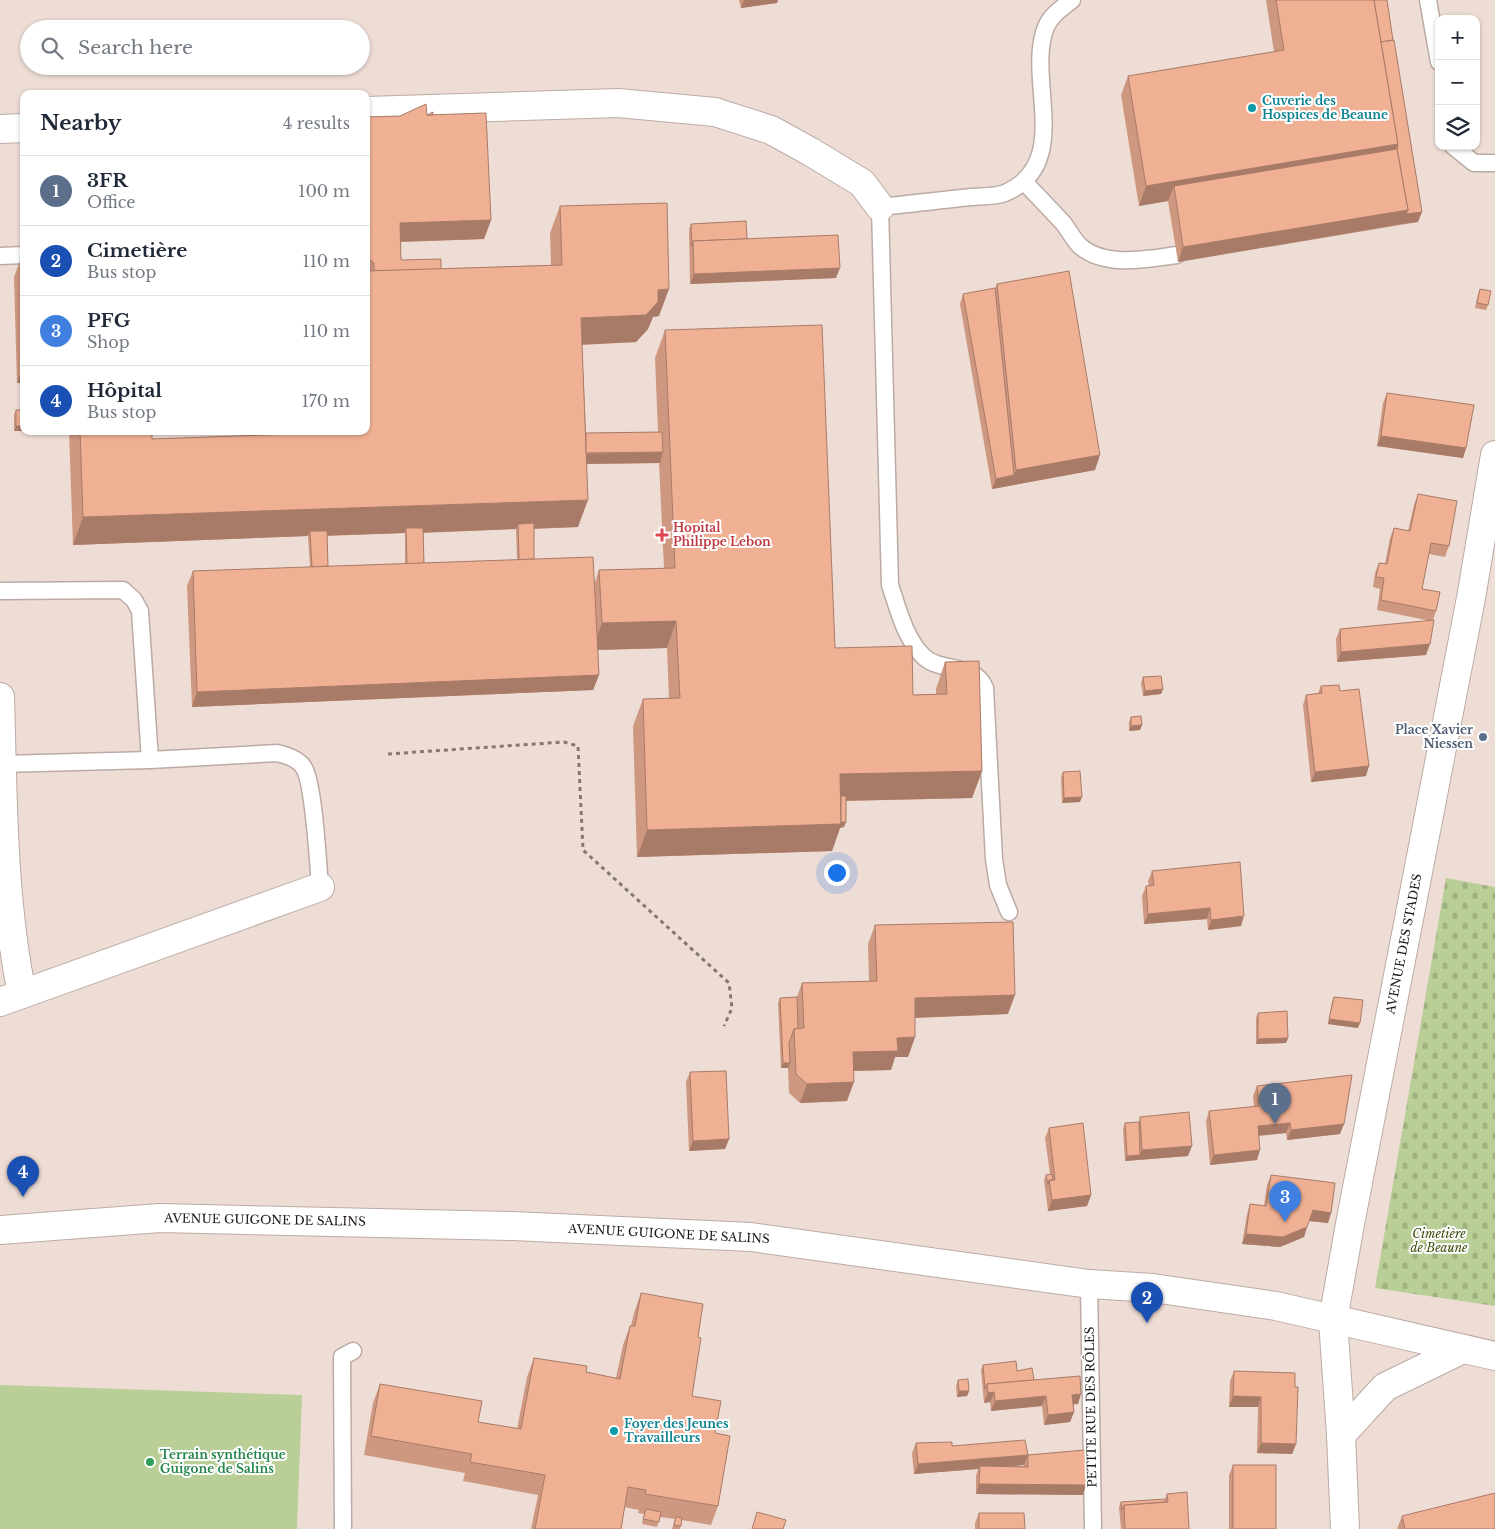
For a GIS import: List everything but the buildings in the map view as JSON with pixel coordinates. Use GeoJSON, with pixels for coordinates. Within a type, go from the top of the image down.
{"type":"FeatureCollection","features":[{"type":"Feature","properties":{"kind":"street"},"geometry":{"type":"LineString","coordinates":[[370,111],[618,103],[715,112],[771,130],[811,152],[862,183],[880,207]]}},
{"type":"Feature","properties":{"kind":"street"},"geometry":{"type":"LineString","coordinates":[[0,129],[20,128]]}},
{"type":"Feature","properties":{"kind":"street","name":"AVENUE DES STADES"},"geometry":{"type":"LineString","coordinates":[[1345,1529],[1333,1320],[1348,1230],[1471,598],[1495,455]]}},
{"type":"Feature","properties":{"kind":"street"},"geometry":{"type":"LineString","coordinates":[[0,697],[6,887],[12,948],[11,998],[320,887]]}},
{"type":"Feature","properties":{"kind":"street","name":"AVENUE GUIGONE DE SALINS"},"geometry":{"type":"LineString","coordinates":[[0,1230],[160,1218],[513,1226],[751,1237],[1089,1284],[1153,1288],[1276,1306],[1495,1356]]}},
{"type":"Feature","properties":{"kind":"street"},"geometry":{"type":"LineString","coordinates":[[1341,1434],[1385,1387],[1463,1349]]}},
{"type":"Feature","properties":{"kind":"lane"},"geometry":{"type":"LineString","coordinates":[[1009,912],[998,885],[994,859],[986,688],[982,680],[964,669],[942,668],[924,657],[914,645],[900,618],[890,585],[880,207],[1003,194],[1024,182],[1034,171],[1041,150],[1043,97],[1042,39],[1046,25],[1055,13],[1072,0]]}},
{"type":"Feature","properties":{"kind":"lane"},"geometry":{"type":"LineString","coordinates":[[1428,0],[1439,60]]}},
{"type":"Feature","properties":{"kind":"lane"},"geometry":{"type":"LineString","coordinates":[[1458,150],[1474,163],[1495,163]]}},
{"type":"Feature","properties":{"kind":"lane"},"geometry":{"type":"LineString","coordinates":[[1024,182],[1053,211],[1080,246],[1096,255],[1112,259],[1138,260],[1177,255]]}},
{"type":"Feature","properties":{"kind":"lane"},"geometry":{"type":"LineString","coordinates":[[0,256],[20,255]]}},
{"type":"Feature","properties":{"kind":"lane"},"geometry":{"type":"LineString","coordinates":[[0,591],[123,590],[134,600],[140,611],[143,636],[150,760]]}},
{"type":"Feature","properties":{"kind":"lane"},"geometry":{"type":"LineString","coordinates":[[2,764],[150,760],[277,753],[290,756],[304,767],[310,790],[320,887]]}},
{"type":"Feature","properties":{"kind":"lane","name":"PETITE RUE DES RÔLES"},"geometry":{"type":"LineString","coordinates":[[1089,1284],[1093,1529]]}},
{"type":"Feature","properties":{"kind":"lane"},"geometry":{"type":"LineString","coordinates":[[343,1529],[342,1357],[353,1352]]}},
{"type":"Feature","properties":{"kind":"path"},"geometry":{"type":"LineString","coordinates":[[388,754],[564,742],[578,746],[583,850],[729,983],[732,1008],[724,1026]]}},
{"type":"Feature","properties":{"kind":"green space","name":"Cimetière de Beaune"},"geometry":{"type":"Polygon","coordinates":[[[1446,878],[1495,887],[1495,1306],[1375,1288],[1446,878]]]}},
{"type":"Feature","properties":{"kind":"green space","name":"Terrain synthétique Guigone de Salins"},"geometry":{"type":"Polygon","coordinates":[[[0,1385],[302,1395],[297,1529],[0,1529],[0,1385]]]}},
{"type":"Feature","properties":{"kind":"place","name":"Cuverie des Hospices de Beaune"},"geometry":{"type":"Point","coordinates":[1252,108]}},
{"type":"Feature","properties":{"kind":"place","name":"Hopital Philippe Lebon"},"geometry":{"type":"Point","coordinates":[662,535]}},
{"type":"Feature","properties":{"kind":"place","name":"Place Xavier Niessen"},"geometry":{"type":"Point","coordinates":[1483,737]}},
{"type":"Feature","properties":{"kind":"place","name":"3FR"},"geometry":{"type":"Point","coordinates":[1275,1124]}},
{"type":"Feature","properties":{"kind":"place","name":"Hôpital"},"geometry":{"type":"Point","coordinates":[23,1197]}},
{"type":"Feature","properties":{"kind":"place","name":"PFG"},"geometry":{"type":"Point","coordinates":[1285,1222]}},
{"type":"Feature","properties":{"kind":"place","name":"Cimetière"},"geometry":{"type":"Point","coordinates":[1147,1323]}},
{"type":"Feature","properties":{"kind":"place","name":"Foyer des Jeunes Travailleurs"},"geometry":{"type":"Point","coordinates":[614,1431]}},
{"type":"Feature","properties":{"kind":"place","name":"Terrain synthétique Guigone de Salins"},"geometry":{"type":"Point","coordinates":[150,1462]}}]}
